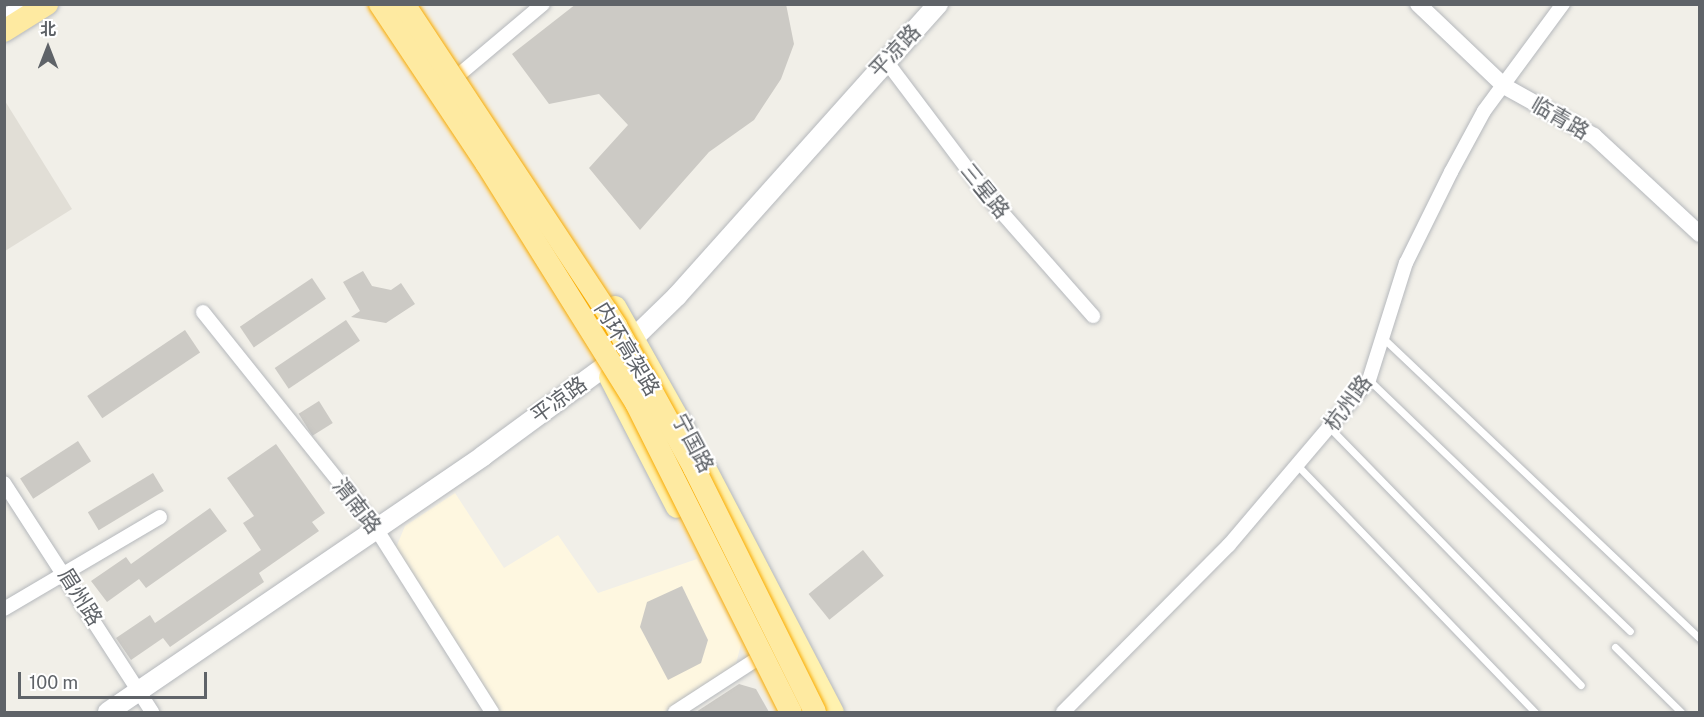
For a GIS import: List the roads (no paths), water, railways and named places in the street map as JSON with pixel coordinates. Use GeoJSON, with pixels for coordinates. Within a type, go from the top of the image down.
{"type":"FeatureCollection","features":[{"type":"Feature","properties":{"kind":"highway"},"geometry":{"type":"LineString","coordinates":[[4,31],[47,4]]}},
{"type":"Feature","properties":{"kind":"highway","name":"内环高架路"},"geometry":{"type":"LineString","coordinates":[[380,4],[486,163],[636,403],[791,712]]}},
{"type":"Feature","properties":{"kind":"highway","name":"内环高架路"},"geometry":{"type":"LineString","coordinates":[[404,4],[616,326],[694,468],[815,712]]}},
{"type":"Feature","properties":{"kind":"main road","name":"宁国路"},"geometry":{"type":"LineString","coordinates":[[373,4],[441,105],[604,367],[784,712]]}},
{"type":"Feature","properties":{"kind":"main road","name":"宁国路"},"geometry":{"type":"LineString","coordinates":[[416,4],[637,338],[833,712]]}},
{"type":"Feature","properties":{"kind":"main road","name":"平凉路"},"geometry":{"type":"LineString","coordinates":[[108,712],[139,693],[375,527],[483,456],[604,367],[637,338],[938,4]]}},
{"type":"Feature","properties":{"kind":"street"},"geometry":{"type":"LineString","coordinates":[[4,17],[24,4]]}},
{"type":"Feature","properties":{"kind":"street"},"geometry":{"type":"LineString","coordinates":[[460,73],[543,4]]}},
{"type":"Feature","properties":{"kind":"street","name":"临青路"},"geometry":{"type":"LineString","coordinates":[[1418,4],[1504,86],[1594,136],[1700,234]]}},
{"type":"Feature","properties":{"kind":"street","name":"杭州路"},"geometry":{"type":"LineString","coordinates":[[1063,712],[1228,545],[1298,466],[1369,380],[1406,263],[1484,111],[1563,4]]}},
{"type":"Feature","properties":{"kind":"street","name":"三星路"},"geometry":{"type":"LineString","coordinates":[[886,61],[990,199],[1093,316]]}},
{"type":"Feature","properties":{"kind":"street","name":"渭南路"},"geometry":{"type":"LineString","coordinates":[[203,312],[375,527],[492,712]]}},
{"type":"Feature","properties":{"kind":"street","name":"眉州路"},"geometry":{"type":"LineString","coordinates":[[4,483],[65,572],[152,712]]}},
{"type":"Feature","properties":{"kind":"street"},"geometry":{"type":"LineString","coordinates":[[4,609],[160,517]]}},
{"type":"Feature","properties":{"kind":"street"},"geometry":{"type":"LineString","coordinates":[[675,712],[757,659]]}},
{"type":"Feature","properties":{"kind":"lane"},"geometry":{"type":"LineString","coordinates":[[1383,338],[1700,639]]}},
{"type":"Feature","properties":{"kind":"lane"},"geometry":{"type":"LineString","coordinates":[[1369,380],[1630,631]]}},
{"type":"Feature","properties":{"kind":"lane"},"geometry":{"type":"LineString","coordinates":[[1330,428],[1581,685]]}},
{"type":"Feature","properties":{"kind":"lane"},"geometry":{"type":"LineString","coordinates":[[1298,466],[1535,712]]}},
{"type":"Feature","properties":{"kind":"lane"},"geometry":{"type":"LineString","coordinates":[[1615,647],[1681,712]]}}]}
